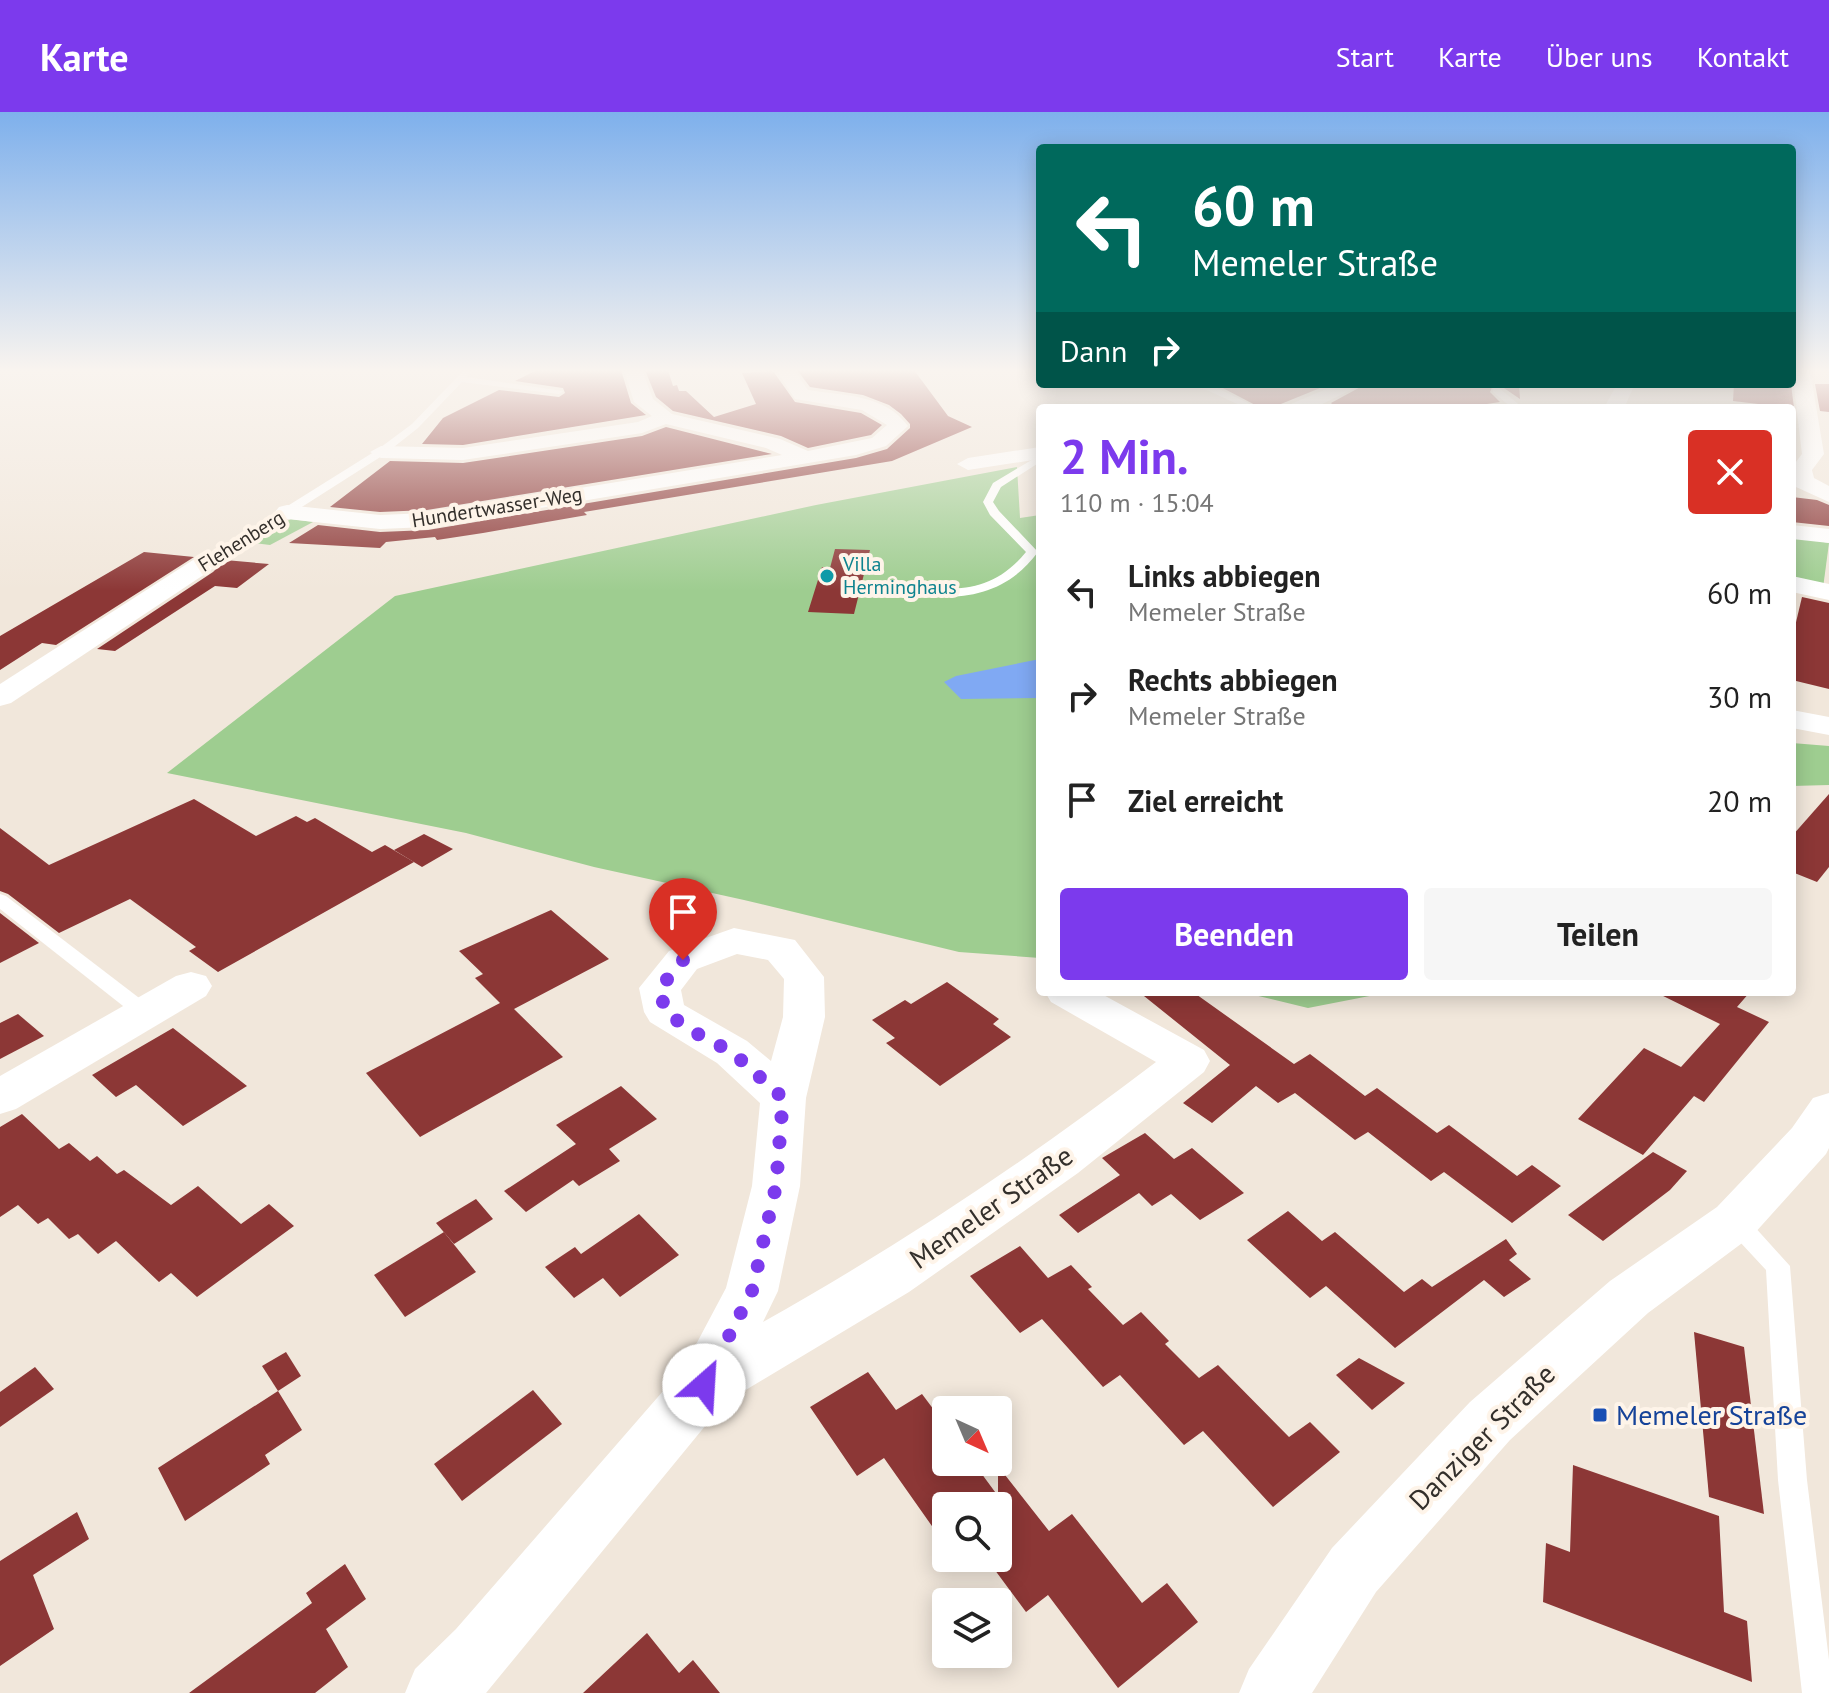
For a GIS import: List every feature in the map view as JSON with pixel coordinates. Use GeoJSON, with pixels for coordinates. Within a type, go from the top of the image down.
{"type":"FeatureCollection","features":[{"type":"Feature","properties":{"kind":"street"},"geometry":{"type":"LineString","coordinates":[[381,452],[463,454],[531,444]]}},
{"type":"Feature","properties":{"kind":"street"},"geometry":{"type":"LineString","coordinates":[[775,444],[806,457]]}},
{"type":"Feature","properties":{"kind":"street","name":"Hundertwasser-Weg"},"geometry":{"type":"LineString","coordinates":[[287,512],[380,522],[427,520],[870,444]]}},
{"type":"Feature","properties":{"kind":"street"},"geometry":{"type":"LineString","coordinates":[[1812,444],[1813,454],[1797,473],[1804,482],[1829,495]]}},
{"type":"Feature","properties":{"kind":"street"},"geometry":{"type":"LineString","coordinates":[[968,464],[1036,456]]}},
{"type":"Feature","properties":{"kind":"street"},"geometry":{"type":"LineString","coordinates":[[1796,532],[1829,536]]}},
{"type":"Feature","properties":{"kind":"street","name":"Flehenberg"},"geometry":{"type":"LineString","coordinates":[[0,697],[202,565]]}},
{"type":"Feature","properties":{"kind":"street"},"geometry":{"type":"LineString","coordinates":[[1796,585],[1829,592]]}},
{"type":"Feature","properties":{"kind":"street"},"geometry":{"type":"LineString","coordinates":[[1796,720],[1829,726]]}},
{"type":"Feature","properties":{"kind":"street"},"geometry":{"type":"LineString","coordinates":[[0,1097],[191,986]]}},
{"type":"Feature","properties":{"kind":"street","name":"Memeler Straße"},"geometry":{"type":"LineString","coordinates":[[704,1385],[891,1276],[1061,1160],[1188,1061],[1073,996]]}},
{"type":"Feature","properties":{"kind":"street","name":"Memeler Straße"},"geometry":{"type":"LineString","coordinates":[[439,1693],[479,1652],[704,1385],[752,1291],[776,1186],[783,1098]]}},
{"type":"Feature","properties":{"kind":"street","name":"Danziger Straße"},"geometry":{"type":"LineString","coordinates":[[1273,1693],[1354,1570],[1490,1421],[1629,1297],[1735,1221],[1809,1141],[1829,1110]]}},
{"type":"Feature","properties":{"kind":"lane","name":"Flehenberg"},"geometry":{"type":"LineString","coordinates":[[202,565],[392,444]]}},
{"type":"Feature","properties":{"kind":"lane"},"geometry":{"type":"LineString","coordinates":[[873,584],[971,593],[1000,585],[1022,569],[1032,552],[1016,532],[994,513],[988,502],[997,485],[1036,458]]}},
{"type":"Feature","properties":{"kind":"lane"},"geometry":{"type":"LineString","coordinates":[[0,900],[144,1012]]}},
{"type":"Feature","properties":{"kind":"lane"},"geometry":{"type":"LineString","coordinates":[[1735,1221],[1778,1266],[1796,1517],[1818,1693]]}},
{"type":"Feature","properties":{"kind":"green space"},"geometry":{"type":"Polygon","coordinates":[[[1017,467],[1020,518],[1036,516],[1036,958],[959,952],[594,867],[466,833],[167,773],[395,596],[816,505],[1017,467]]]}},
{"type":"Feature","properties":{"kind":"green space"},"geometry":{"type":"Polygon","coordinates":[[[291,519],[313,522],[270,545],[245,542],[291,519]]]}},
{"type":"Feature","properties":{"kind":"green space"},"geometry":{"type":"Polygon","coordinates":[[[1796,537],[1829,543],[1823,588],[1796,583],[1796,537]]]}},
{"type":"Feature","properties":{"kind":"green space"},"geometry":{"type":"Polygon","coordinates":[[[1796,743],[1829,746],[1829,785],[1796,786],[1796,743]]]}},
{"type":"Feature","properties":{"kind":"green space"},"geometry":{"type":"Polygon","coordinates":[[[1258,996],[1370,996],[1308,1008],[1258,996]]]}},
{"type":"Feature","properties":{"kind":"water"},"geometry":{"type":"Polygon","coordinates":[[[1036,660],[1036,698],[961,699],[944,682],[956,676],[1036,660]]]}},
{"type":"Feature","properties":{"kind":"building"},"geometry":{"type":"Polygon","coordinates":[[[590,444],[732,444],[772,454],[427,510],[380,512],[330,507],[390,461],[463,463],[590,444]]]}},
{"type":"Feature","properties":{"kind":"building"},"geometry":{"type":"Polygon","coordinates":[[[799,444],[828,444],[808,448],[799,444]]]}},
{"type":"Feature","properties":{"kind":"building"},"geometry":{"type":"Polygon","coordinates":[[[893,444],[933,444],[892,461],[584,512],[587,515],[483,533],[437,540],[435,537],[386,542],[380,548],[289,543],[318,525],[380,532],[428,530],[856,458],[887,449],[893,444]]]}},
{"type":"Feature","properties":{"kind":"building"},"geometry":{"type":"Polygon","coordinates":[[[1796,497],[1829,505],[1829,526],[1796,522],[1796,497]]]}},
{"type":"Feature","properties":{"kind":"building"},"geometry":{"type":"Polygon","coordinates":[[[835,549],[870,550],[854,614],[808,612],[822,567],[830,568],[835,549]]]}},
{"type":"Feature","properties":{"kind":"building"},"geometry":{"type":"Polygon","coordinates":[[[144,552],[194,557],[56,645],[42,643],[0,670],[0,636],[144,552]]]}},
{"type":"Feature","properties":{"kind":"building"},"geometry":{"type":"Polygon","coordinates":[[[225,560],[269,564],[237,588],[215,586],[115,651],[97,649],[213,572],[225,560]]]}},
{"type":"Feature","properties":{"kind":"building"},"geometry":{"type":"Polygon","coordinates":[[[1802,597],[1829,603],[1829,689],[1796,681],[1796,622],[1802,597]]]}},
{"type":"Feature","properties":{"kind":"building"},"geometry":{"type":"Polygon","coordinates":[[[1829,794],[1829,867],[1817,882],[1796,874],[1796,831],[1829,794]]]}},
{"type":"Feature","properties":{"kind":"building"},"geometry":{"type":"Polygon","coordinates":[[[194,799],[256,836],[296,816],[307,822],[315,818],[372,852],[385,845],[414,862],[218,972],[189,951],[196,947],[130,899],[59,933],[0,891],[0,828],[49,865],[194,799]]]}},
{"type":"Feature","properties":{"kind":"building"},"geometry":{"type":"Polygon","coordinates":[[[424,834],[453,849],[422,867],[394,850],[424,834]]]}},
{"type":"Feature","properties":{"kind":"building"},"geometry":{"type":"Polygon","coordinates":[[[551,910],[609,959],[514,1009],[563,1057],[420,1137],[366,1073],[500,1003],[475,978],[483,974],[459,951],[551,910]]]}},
{"type":"Feature","properties":{"kind":"building"},"geometry":{"type":"Polygon","coordinates":[[[0,913],[39,943],[0,963],[0,913]]]}},
{"type":"Feature","properties":{"kind":"building"},"geometry":{"type":"Polygon","coordinates":[[[947,982],[999,1019],[993,1024],[1011,1037],[940,1086],[886,1043],[895,1038],[872,1020],[905,1000],[911,1004],[947,982]]]}},
{"type":"Feature","properties":{"kind":"building"},"geometry":{"type":"Polygon","coordinates":[[[1144,996],[1199,996],[1294,1064],[1310,1054],[1365,1096],[1377,1088],[1437,1133],[1449,1125],[1517,1176],[1532,1165],[1561,1186],[1512,1223],[1444,1172],[1431,1181],[1368,1132],[1355,1140],[1295,1093],[1278,1103],[1256,1086],[1212,1123],[1183,1103],[1230,1065],[1144,996]]]}},
{"type":"Feature","properties":{"kind":"building"},"geometry":{"type":"Polygon","coordinates":[[[1663,996],[1747,996],[1737,1007],[1769,1022],[1704,1102],[1694,1096],[1643,1155],[1578,1119],[1644,1048],[1681,1067],[1720,1024],[1663,996]]]}},
{"type":"Feature","properties":{"kind":"building"},"geometry":{"type":"Polygon","coordinates":[[[18,1014],[44,1036],[0,1059],[0,1023],[18,1014]]]}},
{"type":"Feature","properties":{"kind":"building"},"geometry":{"type":"Polygon","coordinates":[[[173,1028],[247,1086],[183,1126],[136,1085],[116,1097],[92,1075],[173,1028]]]}},
{"type":"Feature","properties":{"kind":"building"},"geometry":{"type":"Polygon","coordinates":[[[621,1086],[657,1119],[609,1149],[620,1161],[579,1186],[573,1180],[526,1212],[504,1191],[576,1144],[556,1125],[621,1086]]]}},
{"type":"Feature","properties":{"kind":"building"},"geometry":{"type":"Polygon","coordinates":[[[22,1114],[59,1149],[69,1143],[90,1161],[97,1156],[117,1174],[124,1170],[171,1205],[198,1186],[241,1224],[269,1204],[294,1226],[197,1297],[171,1273],[159,1282],[116,1241],[98,1254],[78,1234],[69,1239],[48,1218],[38,1224],[18,1205],[0,1217],[0,1127],[22,1114]]]}},
{"type":"Feature","properties":{"kind":"building"},"geometry":{"type":"Polygon","coordinates":[[[1145,1133],[1174,1159],[1192,1148],[1244,1193],[1200,1220],[1171,1194],[1152,1206],[1139,1193],[1078,1233],[1059,1215],[1120,1175],[1102,1158],[1145,1133]]]}},
{"type":"Feature","properties":{"kind":"building"},"geometry":{"type":"Polygon","coordinates":[[[1653,1152],[1687,1171],[1670,1190],[1603,1241],[1568,1215],[1653,1152]]]}},
{"type":"Feature","properties":{"kind":"building"},"geometry":{"type":"Polygon","coordinates":[[[476,1199],[493,1219],[454,1244],[436,1223],[476,1199]]]}},
{"type":"Feature","properties":{"kind":"building"},"geometry":{"type":"Polygon","coordinates":[[[1288,1211],[1322,1241],[1335,1232],[1404,1292],[1422,1279],[1432,1287],[1506,1239],[1517,1254],[1509,1260],[1531,1279],[1504,1297],[1484,1280],[1395,1348],[1326,1286],[1310,1298],[1247,1240],[1288,1211]]]}},
{"type":"Feature","properties":{"kind":"building"},"geometry":{"type":"Polygon","coordinates":[[[639,1214],[679,1255],[620,1297],[603,1278],[574,1298],[545,1267],[575,1247],[581,1254],[639,1214]]]}},
{"type":"Feature","properties":{"kind":"building"},"geometry":{"type":"Polygon","coordinates":[[[444,1232],[476,1272],[405,1317],[374,1275],[444,1232]]]}},
{"type":"Feature","properties":{"kind":"building"},"geometry":{"type":"Polygon","coordinates":[[[1020,1246],[1048,1278],[1071,1265],[1092,1287],[1088,1289],[1123,1325],[1141,1312],[1169,1341],[1165,1344],[1199,1378],[1218,1365],[1289,1437],[1310,1422],[1340,1452],[1273,1507],[1203,1431],[1184,1445],[1120,1375],[1103,1387],[1042,1319],[1020,1333],[970,1276],[1020,1246]]]}},
{"type":"Feature","properties":{"kind":"building"},"geometry":{"type":"Polygon","coordinates":[[[1694,1332],[1744,1347],[1764,1514],[1709,1497],[1694,1332]]]}},
{"type":"Feature","properties":{"kind":"building"},"geometry":{"type":"Polygon","coordinates":[[[286,1352],[301,1376],[278,1391],[262,1366],[286,1352]]]}},
{"type":"Feature","properties":{"kind":"building"},"geometry":{"type":"Polygon","coordinates":[[[1359,1358],[1405,1383],[1372,1410],[1336,1375],[1359,1358]]]}},
{"type":"Feature","properties":{"kind":"building"},"geometry":{"type":"Polygon","coordinates":[[[35,1367],[54,1389],[0,1427],[0,1392],[35,1367]]]}},
{"type":"Feature","properties":{"kind":"building"},"geometry":{"type":"Polygon","coordinates":[[[868,1372],[896,1410],[922,1394],[932,1407],[932,1476],[983,1476],[995,1492],[932,1492],[932,1526],[884,1458],[857,1476],[810,1407],[868,1372]]]}},
{"type":"Feature","properties":{"kind":"building"},"geometry":{"type":"Polygon","coordinates":[[[533,1390],[562,1424],[462,1501],[434,1464],[533,1390]]]}},
{"type":"Feature","properties":{"kind":"building"},"geometry":{"type":"Polygon","coordinates":[[[278,1391],[302,1430],[265,1455],[270,1464],[185,1521],[158,1468],[278,1391]]]}},
{"type":"Feature","properties":{"kind":"building"},"geometry":{"type":"Polygon","coordinates":[[[1573,1465],[1719,1516],[1724,1612],[1747,1621],[1752,1682],[1543,1602],[1546,1543],[1570,1552],[1573,1465]]]}},
{"type":"Feature","properties":{"kind":"building"},"geometry":{"type":"Polygon","coordinates":[[[998,1476],[1006,1476],[1049,1531],[1072,1514],[1142,1603],[1167,1583],[1198,1622],[1118,1688],[1048,1595],[1026,1612],[1012,1593],[1012,1588],[1008,1588],[996,1572],[1012,1572],[1012,1492],[998,1492],[998,1476]]]}},
{"type":"Feature","properties":{"kind":"building"},"geometry":{"type":"Polygon","coordinates":[[[77,1512],[89,1539],[33,1575],[54,1629],[0,1666],[0,1561],[77,1512]]]}},
{"type":"Feature","properties":{"kind":"building"},"geometry":{"type":"Polygon","coordinates":[[[345,1564],[366,1599],[326,1629],[348,1667],[315,1693],[189,1693],[312,1603],[306,1593],[345,1564]]]}},
{"type":"Feature","properties":{"kind":"building"},"geometry":{"type":"Polygon","coordinates":[[[647,1633],[679,1673],[693,1660],[720,1693],[583,1693],[647,1633]]]}},
{"type":"Feature","properties":{"kind":"place","name":"Villa Herminghaus"},"geometry":{"type":"Point","coordinates":[827,576]}},
{"type":"Feature","properties":{"kind":"place","name":"Memeler Straße"},"geometry":{"type":"Point","coordinates":[1600,1415]}},
{"type":"Feature","properties":{"kind":"route"},"geometry":{"type":"LineString","coordinates":[[683,960],[660,988],[665,1012],[732,1052],[783,1098],[776,1186],[752,1291],[704,1385]]}}]}
